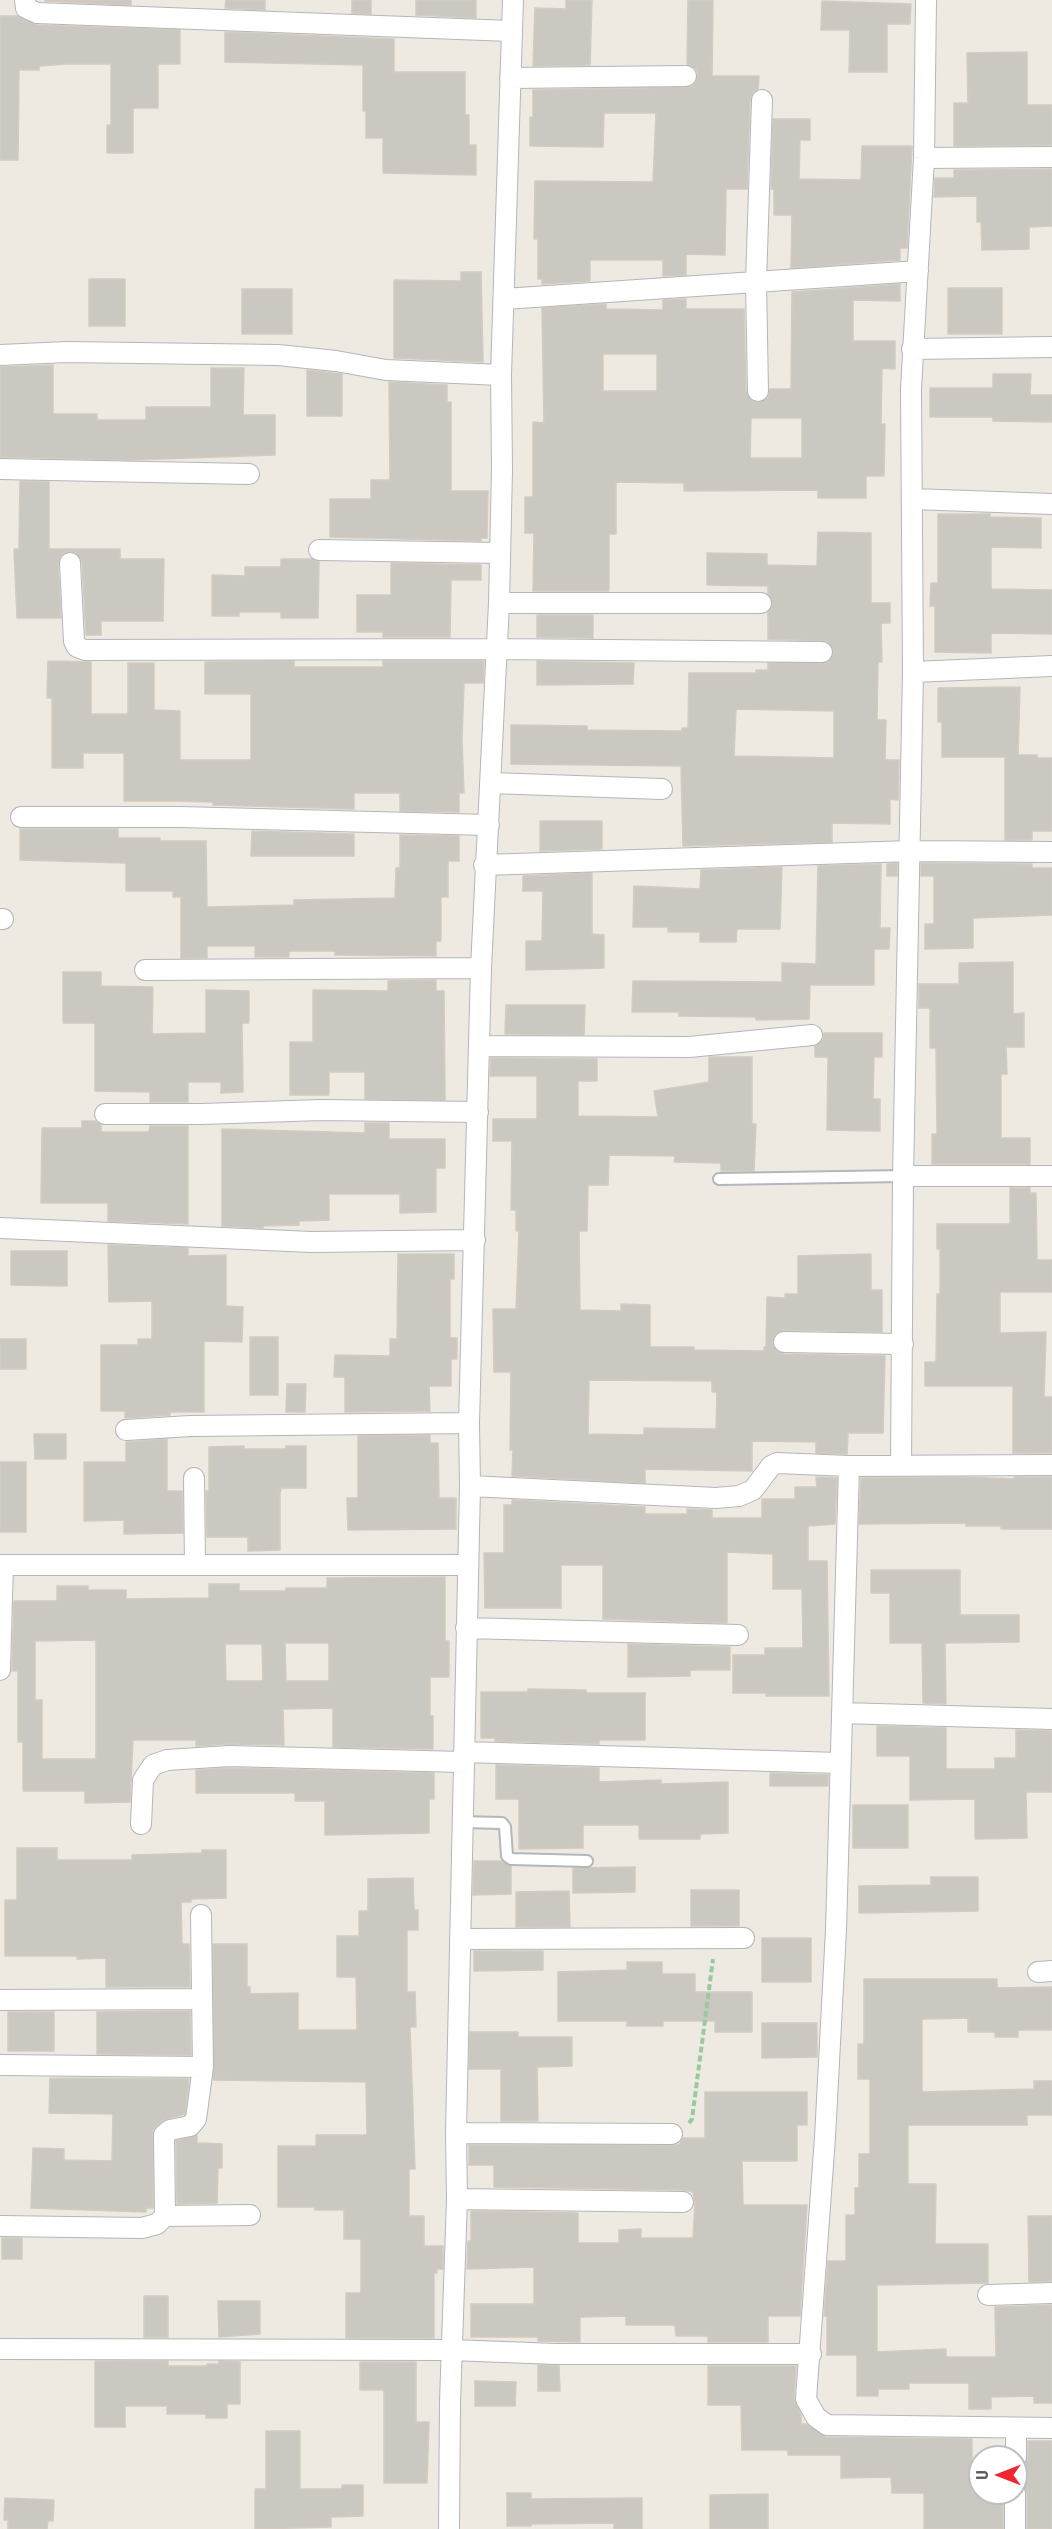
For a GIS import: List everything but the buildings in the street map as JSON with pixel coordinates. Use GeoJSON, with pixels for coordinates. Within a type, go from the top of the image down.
{"type":"FeatureCollection","features":[{"type":"Feature","properties":{"kind":"street"},"geometry":{"type":"LineString","coordinates":[[25,0],[26,8],[37,13],[511,32]]}},
{"type":"Feature","properties":{"kind":"street"},"geometry":{"type":"LineString","coordinates":[[449,2529],[470,1486],[469,1422],[484,865],[489,825],[499,603],[502,469],[501,375],[513,0]]}},
{"type":"Feature","properties":{"kind":"street"},"geometry":{"type":"LineString","coordinates":[[901,1465],[903,1176],[913,672],[912,349],[924,158],[926,0]]}},
{"type":"Feature","properties":{"kind":"street"},"geometry":{"type":"LineString","coordinates":[[510,78],[686,76]]}},
{"type":"Feature","properties":{"kind":"street"},"geometry":{"type":"LineString","coordinates":[[758,391],[756,282],[762,100]]}},
{"type":"Feature","properties":{"kind":"street"},"geometry":{"type":"LineString","coordinates":[[924,158],[1052,156]]}},
{"type":"Feature","properties":{"kind":"street"},"geometry":{"type":"LineString","coordinates":[[504,298],[918,271]]}},
{"type":"Feature","properties":{"kind":"street"},"geometry":{"type":"LineString","coordinates":[[912,349],[1052,347]]}},
{"type":"Feature","properties":{"kind":"street"},"geometry":{"type":"LineString","coordinates":[[0,355],[67,352],[278,356],[336,361],[386,370],[501,375]]}},
{"type":"Feature","properties":{"kind":"street"},"geometry":{"type":"LineString","coordinates":[[0,469],[249,474]]}},
{"type":"Feature","properties":{"kind":"street"},"geometry":{"type":"LineString","coordinates":[[913,499],[1052,504]]}},
{"type":"Feature","properties":{"kind":"street"},"geometry":{"type":"LineString","coordinates":[[319,550],[500,553]]}},
{"type":"Feature","properties":{"kind":"street"},"geometry":{"type":"LineString","coordinates":[[70,563],[74,641],[81,649],[822,652]]}},
{"type":"Feature","properties":{"kind":"street"},"geometry":{"type":"LineString","coordinates":[[499,603],[761,603]]}},
{"type":"Feature","properties":{"kind":"street"},"geometry":{"type":"LineString","coordinates":[[913,672],[1052,666]]}},
{"type":"Feature","properties":{"kind":"street"},"geometry":{"type":"LineString","coordinates":[[491,783],[662,789]]}},
{"type":"Feature","properties":{"kind":"street"},"geometry":{"type":"LineString","coordinates":[[21,817],[180,817],[489,825]]}},
{"type":"Feature","properties":{"kind":"street"},"geometry":{"type":"LineString","coordinates":[[484,865],[911,852],[1052,852]]}},
{"type":"Feature","properties":{"kind":"street"},"geometry":{"type":"LineString","coordinates":[[145,970],[481,968]]}},
{"type":"Feature","properties":{"kind":"street"},"geometry":{"type":"LineString","coordinates":[[480,1046],[688,1047],[812,1035]]}},
{"type":"Feature","properties":{"kind":"street"},"geometry":{"type":"LineString","coordinates":[[105,1114],[321,1110],[478,1112]]}},
{"type":"Feature","properties":{"kind":"street"},"geometry":{"type":"LineString","coordinates":[[903,1176],[1052,1176]]}},
{"type":"Feature","properties":{"kind":"street"},"geometry":{"type":"LineString","coordinates":[[0,1228],[311,1242],[475,1240]]}},
{"type":"Feature","properties":{"kind":"street"},"geometry":{"type":"LineString","coordinates":[[784,1342],[903,1344]]}},
{"type":"Feature","properties":{"kind":"street"},"geometry":{"type":"LineString","coordinates":[[126,1430],[190,1426],[469,1422]]}},
{"type":"Feature","properties":{"kind":"street"},"geometry":{"type":"LineString","coordinates":[[470,1486],[716,1498],[739,1496],[753,1490],[771,1466],[777,1463],[849,1466],[1052,1465]]}},
{"type":"Feature","properties":{"kind":"street"},"geometry":{"type":"LineString","coordinates":[[849,1466],[833,1976],[811,2354],[806,2399],[816,2417],[827,2425],[1052,2428]]}},
{"type":"Feature","properties":{"kind":"street"},"geometry":{"type":"LineString","coordinates":[[194,1478],[195,1565]]}},
{"type":"Feature","properties":{"kind":"street"},"geometry":{"type":"LineString","coordinates":[[0,1670],[2,1565],[467,1564]]}},
{"type":"Feature","properties":{"kind":"street"},"geometry":{"type":"LineString","coordinates":[[466,1628],[738,1635]]}},
{"type":"Feature","properties":{"kind":"street"},"geometry":{"type":"LineString","coordinates":[[842,1713],[1052,1719]]}},
{"type":"Feature","properties":{"kind":"street"},"geometry":{"type":"LineString","coordinates":[[141,1824],[143,1780],[153,1765],[167,1760],[229,1756],[464,1757],[840,1763]]}},
{"type":"Feature","properties":{"kind":"street"},"geometry":{"type":"LineString","coordinates":[[165,2216],[164,2135],[170,2130],[190,2126],[196,2119],[202,2067],[201,1915]]}},
{"type":"Feature","properties":{"kind":"street"},"geometry":{"type":"LineString","coordinates":[[460,1939],[744,1938]]}},
{"type":"Feature","properties":{"kind":"street"},"geometry":{"type":"LineString","coordinates":[[0,2000],[202,1999]]}},
{"type":"Feature","properties":{"kind":"street"},"geometry":{"type":"LineString","coordinates":[[0,2065],[202,2067]]}},
{"type":"Feature","properties":{"kind":"street"},"geometry":{"type":"LineString","coordinates":[[456,2133],[672,2134]]}},
{"type":"Feature","properties":{"kind":"street"},"geometry":{"type":"LineString","coordinates":[[457,2199],[683,2202]]}},
{"type":"Feature","properties":{"kind":"street"},"geometry":{"type":"LineString","coordinates":[[0,2226],[142,2228],[157,2224],[165,2216],[250,2215]]}},
{"type":"Feature","properties":{"kind":"street"},"geometry":{"type":"LineString","coordinates":[[988,2295],[1052,2294]]}},
{"type":"Feature","properties":{"kind":"street"},"geometry":{"type":"LineString","coordinates":[[0,2349],[811,2354]]}},
{"type":"Feature","properties":{"kind":"street"},"geometry":{"type":"LineString","coordinates":[[1016,2429],[1016,2445]]}},
{"type":"Feature","properties":{"kind":"street"},"geometry":{"type":"LineString","coordinates":[[1015,2505],[1015,2529]]}},
{"type":"Feature","properties":{"kind":"lane"},"geometry":{"type":"LineString","coordinates":[[719,1179],[903,1176]]}},
{"type":"Feature","properties":{"kind":"lane"},"geometry":{"type":"LineString","coordinates":[[462,1822],[502,1823],[505,1827],[507,1856],[511,1859],[587,1861]]}},
{"type":"Feature","properties":{"kind":"path"},"geometry":{"type":"LineString","coordinates":[[672,2134],[682,2131],[692,2119],[716,1937]]}}]}
